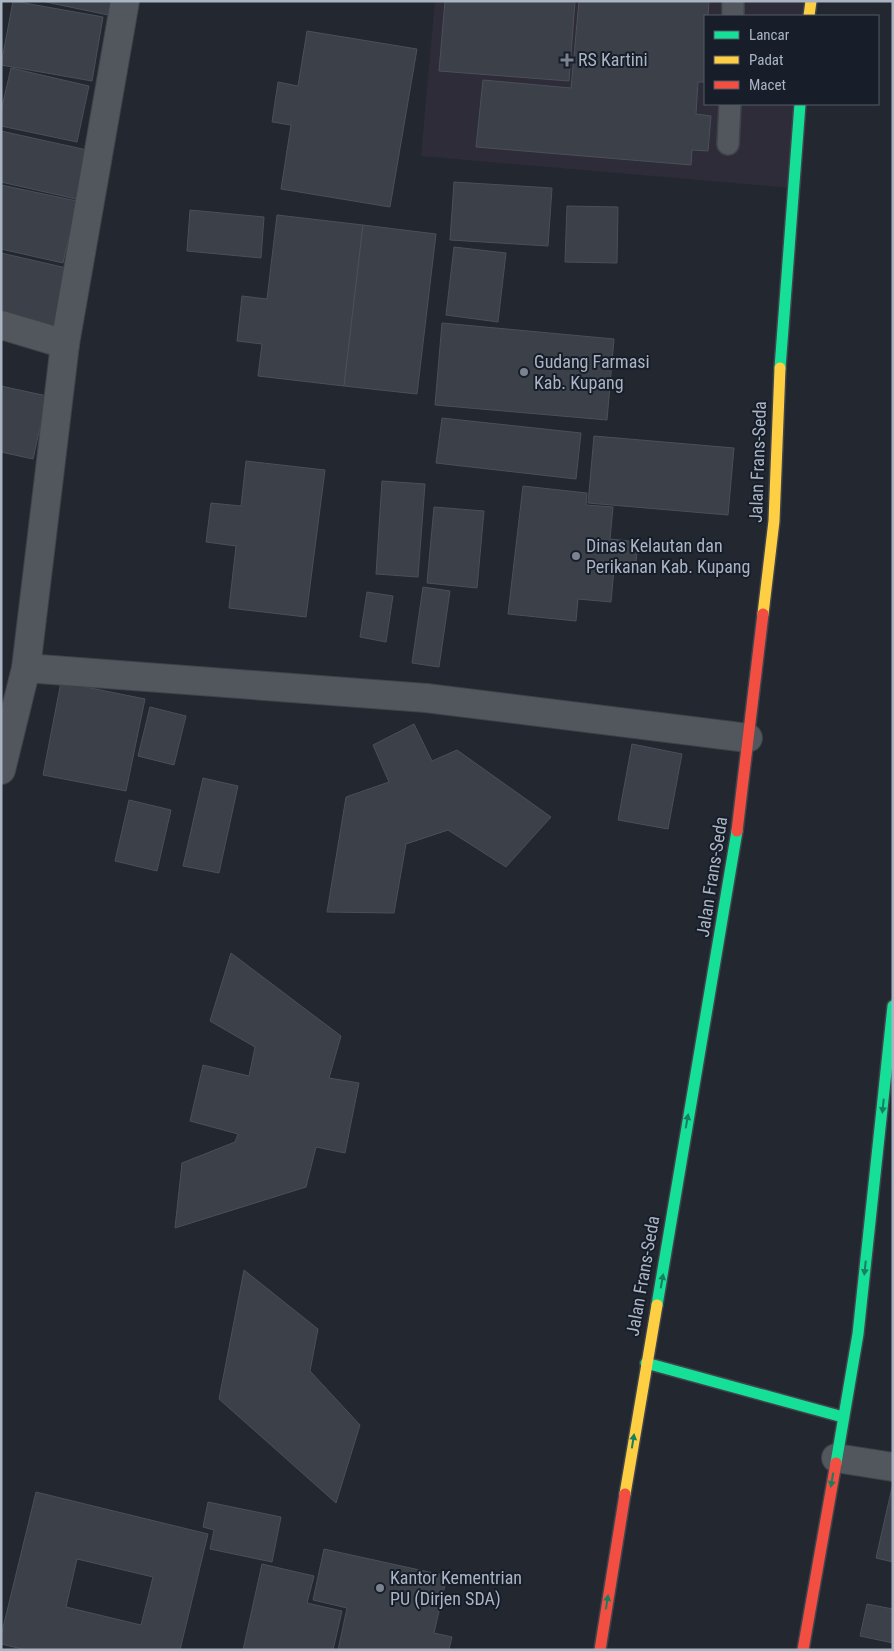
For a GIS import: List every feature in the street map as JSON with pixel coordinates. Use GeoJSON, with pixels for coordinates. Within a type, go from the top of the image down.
{"type":"FeatureCollection","features":[{"type":"Feature","properties":{"kind":"main road"},"geometry":{"type":"LineString","coordinates":[[809,15],[811,1]]}},
{"type":"Feature","properties":{"kind":"main road","name":"Jalan Frans-Seda"},"geometry":{"type":"LineString","coordinates":[[600,1650],[646,1363],[662,1281],[685,1133],[742,802],[774,522],[781,347],[800,105]]}},
{"type":"Feature","properties":{"kind":"main road"},"geometry":{"type":"LineString","coordinates":[[803,1650],[858,1334],[889,1080],[893,1006]]}},
{"type":"Feature","properties":{"kind":"main road"},"geometry":{"type":"LineString","coordinates":[[646,1363],[843,1417]]}},
{"type":"Feature","properties":{"kind":"street"},"geometry":{"type":"LineString","coordinates":[[1,770],[26,668],[65,344],[125,1]]}},
{"type":"Feature","properties":{"kind":"street"},"geometry":{"type":"LineString","coordinates":[[1,325],[65,344]]}},
{"type":"Feature","properties":{"kind":"street"},"geometry":{"type":"LineString","coordinates":[[26,668],[426,698],[748,738]]}},
{"type":"Feature","properties":{"kind":"street"},"geometry":{"type":"LineString","coordinates":[[836,1458],[893,1466]]}},
{"type":"Feature","properties":{"kind":"lane"},"geometry":{"type":"LineString","coordinates":[[732,15],[733,1]]}},
{"type":"Feature","properties":{"kind":"lane"},"geometry":{"type":"LineString","coordinates":[[728,144],[730,105]]}},
{"type":"Feature","properties":{"kind":"shaded area","name":"RS Kartini"},"geometry":{"type":"Polygon","coordinates":[[[435,1],[809,1],[808,15],[704,15],[704,105],[800,105],[793,188],[421,156],[435,1]]]}},
{"type":"Feature","properties":{"kind":"building"},"geometry":{"type":"Polygon","coordinates":[[[13,1],[103,17],[92,81],[1,65],[13,1]]]}},
{"type":"Feature","properties":{"kind":"building"},"geometry":{"type":"Polygon","coordinates":[[[41,1],[116,1],[113,16],[41,1]]]}},
{"type":"Feature","properties":{"kind":"building"},"geometry":{"type":"Polygon","coordinates":[[[445,1],[575,1],[569,81],[439,71],[445,1]]]}},
{"type":"Feature","properties":{"kind":"building"},"geometry":{"type":"Polygon","coordinates":[[[579,1],[709,1],[708,15],[704,15],[704,82],[698,82],[696,114],[711,116],[708,151],[692,150],[691,165],[476,147],[483,80],[571,88],[579,1]]]}},
{"type":"Feature","properties":{"kind":"building"},"geometry":{"type":"Polygon","coordinates":[[[307,31],[417,49],[390,207],[281,189],[291,125],[272,122],[278,82],[298,86],[307,31]]]}},
{"type":"Feature","properties":{"kind":"building"},"geometry":{"type":"Polygon","coordinates":[[[11,68],[89,86],[77,142],[1,126],[1,111],[11,68]]]}},
{"type":"Feature","properties":{"kind":"building"},"geometry":{"type":"Polygon","coordinates":[[[1,131],[87,150],[76,199],[1,182],[1,131]]]}},
{"type":"Feature","properties":{"kind":"building"},"geometry":{"type":"Polygon","coordinates":[[[454,182],[552,188],[548,246],[450,240],[454,182]]]}},
{"type":"Feature","properties":{"kind":"building"},"geometry":{"type":"Polygon","coordinates":[[[1,185],[77,201],[63,263],[1,249],[1,185]]]}},
{"type":"Feature","properties":{"kind":"building"},"geometry":{"type":"Polygon","coordinates":[[[567,206],[618,207],[617,263],[565,262],[567,206]]]}},
{"type":"Feature","properties":{"kind":"building"},"geometry":{"type":"Polygon","coordinates":[[[190,210],[264,217],[261,258],[187,251],[190,210]]]}},
{"type":"Feature","properties":{"kind":"building"},"geometry":{"type":"Polygon","coordinates":[[[277,215],[363,225],[344,386],[258,376],[262,344],[237,341],[242,296],[267,299],[277,215]]]}},
{"type":"Feature","properties":{"kind":"building"},"geometry":{"type":"Polygon","coordinates":[[[363,225],[436,234],[417,394],[344,386],[363,225]]]}},
{"type":"Feature","properties":{"kind":"building"},"geometry":{"type":"Polygon","coordinates":[[[454,247],[506,253],[498,322],[446,315],[454,247]]]}},
{"type":"Feature","properties":{"kind":"building"},"geometry":{"type":"Polygon","coordinates":[[[1,253],[71,269],[56,331],[1,319],[1,253]]]}},
{"type":"Feature","properties":{"kind":"building","name":"Gudang Farmasi Kab. Kupang"},"geometry":{"type":"Polygon","coordinates":[[[442,323],[614,339],[607,420],[435,405],[442,323]]]}},
{"type":"Feature","properties":{"kind":"building"},"geometry":{"type":"Polygon","coordinates":[[[1,386],[47,396],[33,459],[1,452],[1,386]]]}},
{"type":"Feature","properties":{"kind":"building"},"geometry":{"type":"Polygon","coordinates":[[[442,418],[581,433],[576,479],[436,463],[442,418]]]}},
{"type":"Feature","properties":{"kind":"building"},"geometry":{"type":"Polygon","coordinates":[[[594,436],[734,448],[728,515],[588,503],[594,436]]]}},
{"type":"Feature","properties":{"kind":"building"},"geometry":{"type":"Polygon","coordinates":[[[246,461],[325,470],[306,617],[229,608],[236,546],[206,542],[211,503],[241,506],[246,461]]]}},
{"type":"Feature","properties":{"kind":"building"},"geometry":{"type":"Polygon","coordinates":[[[382,481],[425,484],[418,577],[376,574],[382,481]]]}},
{"type":"Feature","properties":{"kind":"building","name":"Dinas Kelautan dan Perikanan Kab. Kupang"},"geometry":{"type":"Polygon","coordinates":[[[523,486],[587,493],[586,505],[613,507],[610,539],[638,542],[635,572],[614,569],[611,602],[578,599],[576,621],[508,614],[523,486]]]}},
{"type":"Feature","properties":{"kind":"building"},"geometry":{"type":"Polygon","coordinates":[[[434,507],[484,511],[477,588],[427,583],[434,507]]]}},
{"type":"Feature","properties":{"kind":"building"},"geometry":{"type":"Polygon","coordinates":[[[423,587],[450,591],[439,667],[412,663],[423,587]]]}},
{"type":"Feature","properties":{"kind":"building"},"geometry":{"type":"Polygon","coordinates":[[[367,592],[393,596],[386,642],[360,637],[367,592]]]}},
{"type":"Feature","properties":{"kind":"building"},"geometry":{"type":"Polygon","coordinates":[[[61,682],[145,699],[126,791],[43,775],[61,682]]]}},
{"type":"Feature","properties":{"kind":"building"},"geometry":{"type":"Polygon","coordinates":[[[150,707],[186,716],[174,765],[138,756],[150,707]]]}},
{"type":"Feature","properties":{"kind":"building"},"geometry":{"type":"Polygon","coordinates":[[[414,724],[432,761],[457,750],[551,817],[506,867],[448,830],[406,844],[394,913],[327,912],[346,797],[389,782],[373,745],[414,724]]]}},
{"type":"Feature","properties":{"kind":"building"},"geometry":{"type":"Polygon","coordinates":[[[632,744],[682,754],[668,829],[618,820],[632,744]]]}},
{"type":"Feature","properties":{"kind":"building"},"geometry":{"type":"Polygon","coordinates":[[[203,778],[238,786],[219,873],[183,866],[203,778]]]}},
{"type":"Feature","properties":{"kind":"building"},"geometry":{"type":"Polygon","coordinates":[[[129,800],[171,810],[157,871],[115,861],[129,800]]]}},
{"type":"Feature","properties":{"kind":"building"},"geometry":{"type":"Polygon","coordinates":[[[231,953],[341,1036],[329,1078],[359,1083],[345,1153],[316,1147],[306,1187],[175,1228],[182,1163],[235,1142],[238,1134],[190,1121],[203,1065],[249,1076],[255,1047],[210,1021],[231,953]]]}},
{"type":"Feature","properties":{"kind":"building"},"geometry":{"type":"Polygon","coordinates":[[[244,1270],[318,1329],[310,1371],[360,1425],[336,1503],[219,1399],[244,1270]]]}},
{"type":"Feature","properties":{"kind":"building"},"geometry":{"type":"Polygon","coordinates":[[[893,1483],[893,1562],[876,1558],[893,1483]]]}},
{"type":"Feature","properties":{"kind":"building"},"geometry":{"type":"Polygon","coordinates":[[[36,1492],[208,1534],[180,1650],[27,1650],[1,1644],[1,1636],[36,1492]],[[77,1559],[66,1607],[141,1625],[153,1577],[77,1559]]]}},
{"type":"Feature","properties":{"kind":"building"},"geometry":{"type":"Polygon","coordinates":[[[208,1502],[281,1517],[272,1562],[210,1549],[214,1530],[203,1527],[208,1502]]]}},
{"type":"Feature","properties":{"kind":"building","name":"Kantor Kementrian PU (Dirjen SDA)"},"geometry":{"type":"Polygon","coordinates":[[[324,1549],[447,1576],[434,1633],[452,1637],[449,1649],[451,1650],[338,1650],[347,1608],[313,1600],[324,1549]]]}},
{"type":"Feature","properties":{"kind":"building"},"geometry":{"type":"Polygon","coordinates":[[[262,1564],[314,1576],[307,1603],[342,1611],[333,1650],[243,1650],[262,1564]]]}},
{"type":"Feature","properties":{"kind":"building"},"geometry":{"type":"Polygon","coordinates":[[[867,1604],[893,1609],[893,1643],[860,1636],[867,1604]]]}},
{"type":"Feature","properties":{"kind":"traffic: fast"},"geometry":{"type":"LineString","coordinates":[[780,368],[800,105]]}},
{"type":"Feature","properties":{"kind":"traffic: fast"},"geometry":{"type":"LineString","coordinates":[[657,1305],[737,831]]}},
{"type":"Feature","properties":{"kind":"traffic: fast"},"geometry":{"type":"LineString","coordinates":[[836,1463],[858,1334],[893,1006]]}},
{"type":"Feature","properties":{"kind":"traffic: fast"},"geometry":{"type":"LineString","coordinates":[[646,1363],[843,1417]]}},
{"type":"Feature","properties":{"kind":"traffic: slow"},"geometry":{"type":"LineString","coordinates":[[809,15],[811,1]]}},
{"type":"Feature","properties":{"kind":"traffic: slow"},"geometry":{"type":"LineString","coordinates":[[763,614],[774,521],[780,368]]}},
{"type":"Feature","properties":{"kind":"traffic: slow"},"geometry":{"type":"LineString","coordinates":[[625,1494],[657,1305]]}},
{"type":"Feature","properties":{"kind":"traffic: jam"},"geometry":{"type":"LineString","coordinates":[[737,831],[763,614]]}},
{"type":"Feature","properties":{"kind":"traffic: jam"},"geometry":{"type":"LineString","coordinates":[[803,1650],[836,1463]]}},
{"type":"Feature","properties":{"kind":"traffic: jam"},"geometry":{"type":"LineString","coordinates":[[600,1650],[625,1494]]}},
{"type":"Feature","properties":{"kind":"place","name":"RS Kartini"},"geometry":{"type":"Point","coordinates":[567,60]}},
{"type":"Feature","properties":{"kind":"place","name":"Gudang Farmasi Kab. Kupang"},"geometry":{"type":"Point","coordinates":[524,372]}},
{"type":"Feature","properties":{"kind":"place","name":"Dinas Kelautan dan Perikanan Kab. Kupang"},"geometry":{"type":"Point","coordinates":[576,556]}},
{"type":"Feature","properties":{"kind":"place","name":"Kantor Kementrian PU (Dirjen SDA)"},"geometry":{"type":"Point","coordinates":[380,1588]}}]}
